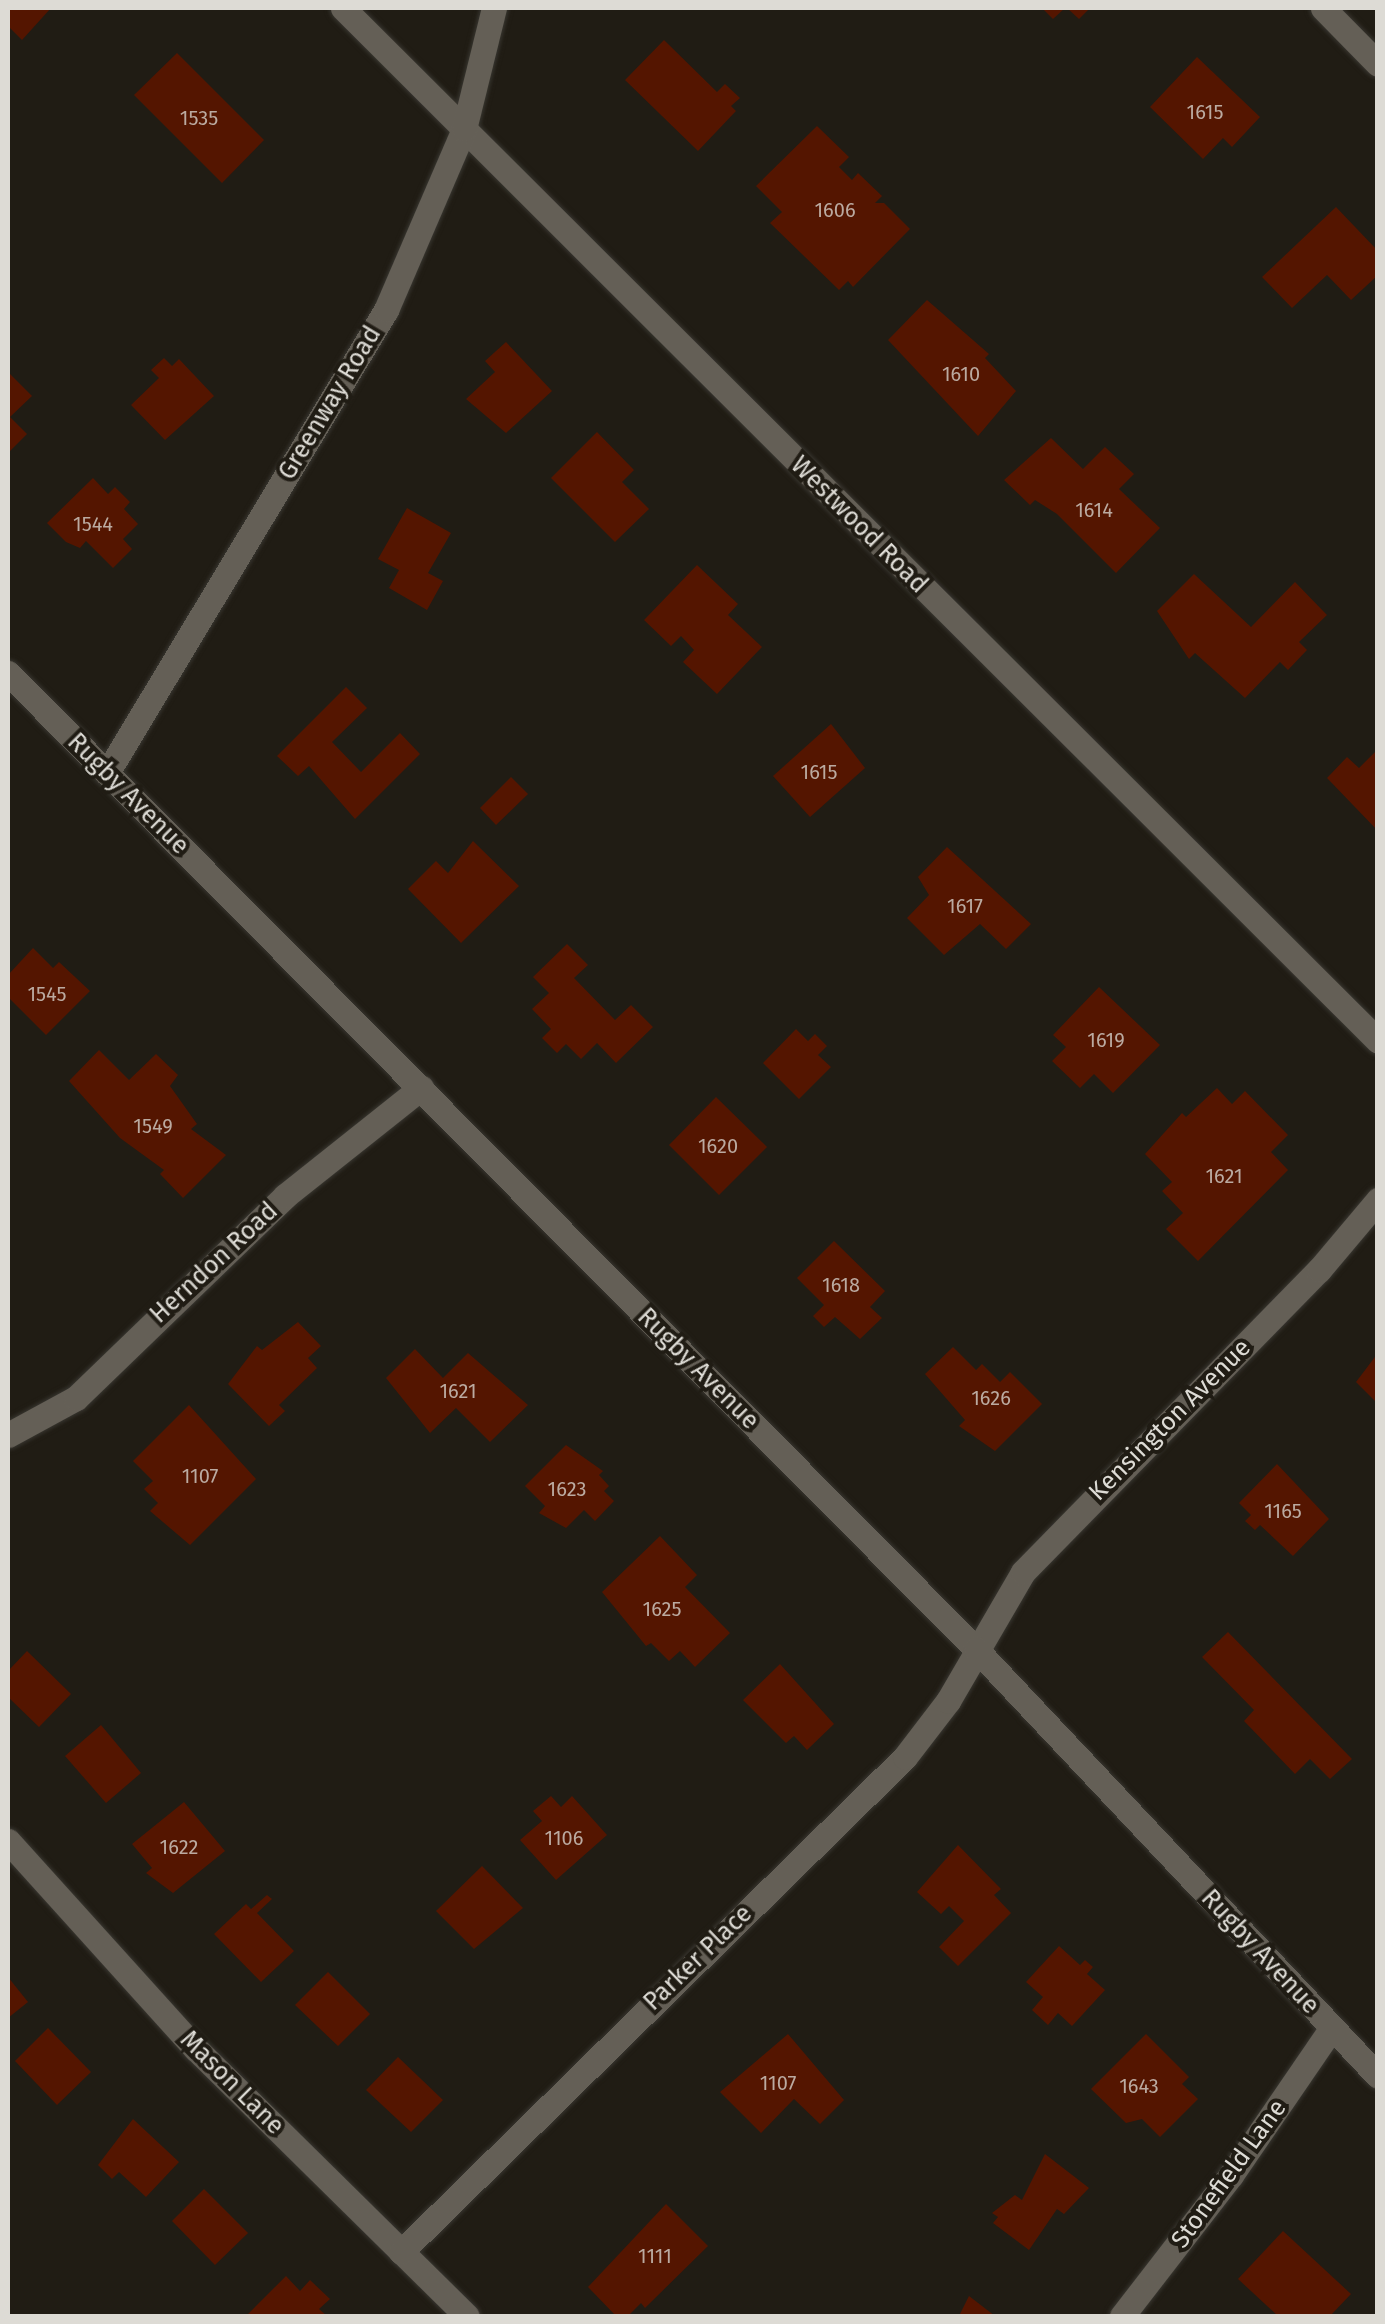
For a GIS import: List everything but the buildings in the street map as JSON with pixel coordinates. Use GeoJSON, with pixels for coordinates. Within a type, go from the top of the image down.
{"type":"FeatureCollection","features":[{"type":"Feature","properties":{"kind":"street","name":"Westwood Road"},"geometry":{"type":"LineString","coordinates":[[342,8],[1378,1041]]}},
{"type":"Feature","properties":{"kind":"street","name":"Greenway Road"},"geometry":{"type":"LineString","coordinates":[[107,773],[386,310],[430,220],[464,129],[494,8]]}},
{"type":"Feature","properties":{"kind":"street"},"geometry":{"type":"LineString","coordinates":[[1323,8],[1378,64]]}},
{"type":"Feature","properties":{"kind":"street","name":"Rugby Avenue"},"geometry":{"type":"LineString","coordinates":[[8,673],[976,1649],[1378,2076]]}},
{"type":"Feature","properties":{"kind":"street","name":"Herndon Road"},"geometry":{"type":"LineString","coordinates":[[8,1435],[76,1398],[286,1196],[422,1088]]}},
{"type":"Feature","properties":{"kind":"street","name":"Kensington Avenue"},"geometry":{"type":"LineString","coordinates":[[976,1649],[1023,1572],[1319,1270],[1378,1200]]}},
{"type":"Feature","properties":{"kind":"street","name":"Parker Place"},"geometry":{"type":"LineString","coordinates":[[401,2252],[904,1757],[948,1702],[976,1649]]}},
{"type":"Feature","properties":{"kind":"street","name":"Mason Lane"},"geometry":{"type":"LineString","coordinates":[[8,1841],[196,2049],[467,2316]]}},
{"type":"Feature","properties":{"kind":"street","name":"Stonefield Lane"},"geometry":{"type":"LineString","coordinates":[[1122,2316],[1331,2029]]}}]}
